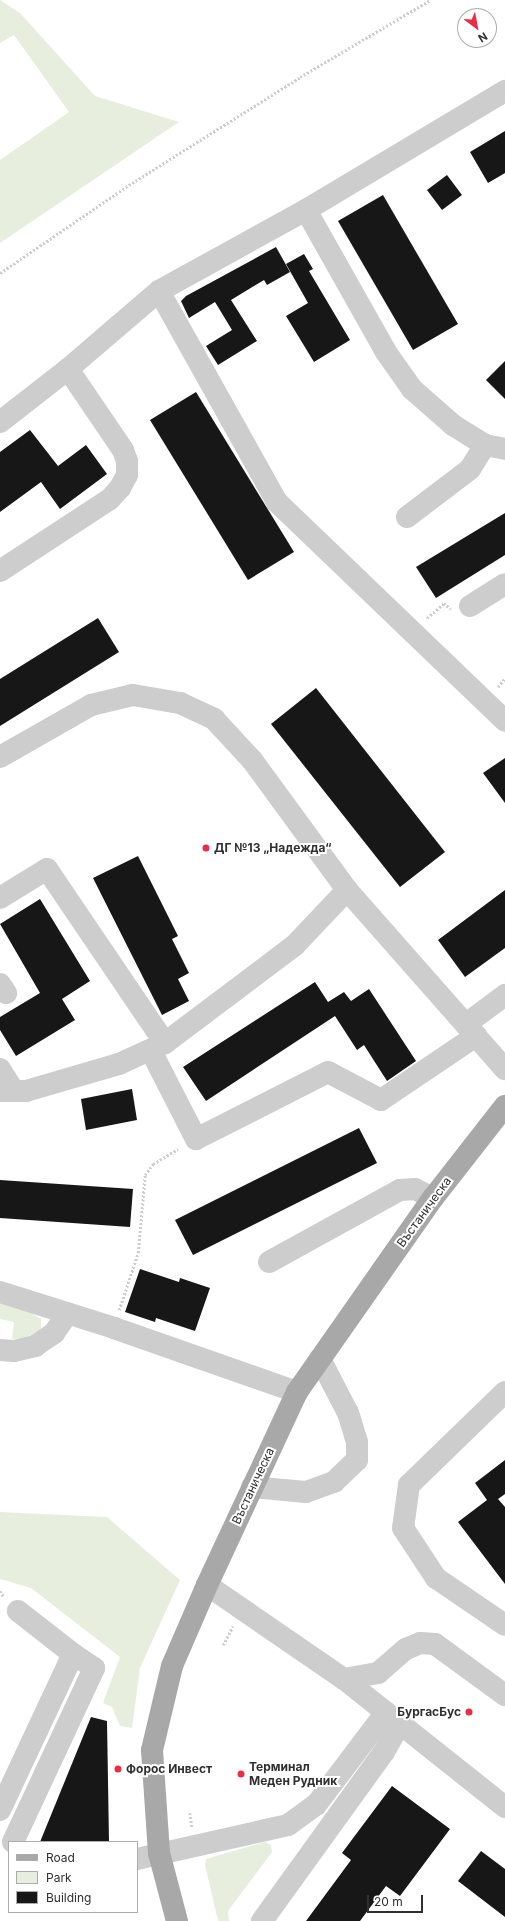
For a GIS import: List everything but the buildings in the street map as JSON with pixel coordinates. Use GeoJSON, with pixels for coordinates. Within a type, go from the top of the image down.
{"type":"FeatureCollection","features":[{"type":"Feature","properties":{"kind":"main road","name":"Въстаническа"},"geometry":{"type":"LineString","coordinates":[[177,1921],[159,1853],[152,1750],[172,1666],[206,1585],[297,1392],[433,1198],[505,1106]]}},
{"type":"Feature","properties":{"kind":"street"},"geometry":{"type":"LineString","coordinates":[[0,422],[68,369],[159,291],[306,210],[505,91]]}},
{"type":"Feature","properties":{"kind":"street"},"geometry":{"type":"LineString","coordinates":[[306,210],[386,352],[412,389],[453,425],[495,447],[470,469],[407,517]]}},
{"type":"Feature","properties":{"kind":"street"},"geometry":{"type":"LineString","coordinates":[[159,291],[277,502],[505,721]]}},
{"type":"Feature","properties":{"kind":"street"},"geometry":{"type":"LineString","coordinates":[[0,571],[110,499],[127,475],[127,461],[123,450],[68,369]]}},
{"type":"Feature","properties":{"kind":"street"},"geometry":{"type":"LineString","coordinates":[[470,606],[505,584]]}},
{"type":"Feature","properties":{"kind":"street"},"geometry":{"type":"LineString","coordinates":[[0,757],[91,705],[133,695],[180,703],[214,719],[252,760],[347,890],[505,1069]]}},
{"type":"Feature","properties":{"kind":"street"},"geometry":{"type":"LineString","coordinates":[[0,898],[47,869],[158,1047],[196,1139],[328,1072],[381,1100],[471,1030],[505,995]]}},
{"type":"Feature","properties":{"kind":"street"},"geometry":{"type":"LineString","coordinates":[[0,1069],[7,1091],[26,1091],[119,1064],[158,1047],[295,945],[347,890]]}},
{"type":"Feature","properties":{"kind":"street"},"geometry":{"type":"LineString","coordinates":[[269,1262],[400,1190],[415,1189],[433,1198]]}},
{"type":"Feature","properties":{"kind":"street"},"geometry":{"type":"LineString","coordinates":[[0,1292],[114,1328],[297,1392]]}},
{"type":"Feature","properties":{"kind":"street"},"geometry":{"type":"LineString","coordinates":[[0,1350],[14,1351],[35,1346],[54,1333],[68,1313]]}},
{"type":"Feature","properties":{"kind":"street"},"geometry":{"type":"LineString","coordinates":[[252,1487],[306,1492],[334,1482],[357,1460],[357,1442],[348,1413],[320,1359]]}},
{"type":"Feature","properties":{"kind":"street"},"geometry":{"type":"LineString","coordinates":[[505,1392],[409,1485],[403,1528],[436,1578],[505,1624]]}},
{"type":"Feature","properties":{"kind":"street"},"geometry":{"type":"LineString","coordinates":[[206,1585],[344,1679],[393,1718],[505,1801]]}},
{"type":"Feature","properties":{"kind":"street"},"geometry":{"type":"LineString","coordinates":[[12,1841],[94,1668],[73,1654],[18,1611]]}},
{"type":"Feature","properties":{"kind":"street"},"geometry":{"type":"LineString","coordinates":[[344,1679],[378,1673],[406,1649],[420,1643],[435,1644],[505,1695]]}},
{"type":"Feature","properties":{"kind":"street"},"geometry":{"type":"LineString","coordinates":[[0,1810],[73,1654]]}},
{"type":"Feature","properties":{"kind":"street"},"geometry":{"type":"LineString","coordinates":[[138,1859],[159,1853],[273,1830],[302,1816],[316,1805],[393,1718]]}},
{"type":"Feature","properties":{"kind":"street"},"geometry":{"type":"LineString","coordinates":[[262,1921],[384,1752],[393,1718]]}},
{"type":"Feature","properties":{"kind":"path"},"geometry":{"type":"LineString","coordinates":[[0,273],[139,179],[300,77],[430,0]]}},
{"type":"Feature","properties":{"kind":"path"},"geometry":{"type":"LineString","coordinates":[[412,631],[444,603],[459,616],[470,606]]}},
{"type":"Feature","properties":{"kind":"path"},"geometry":{"type":"LineString","coordinates":[[114,1328],[138,1253],[145,1175],[153,1164],[196,1139]]}},
{"type":"Feature","properties":{"kind":"green space"},"geometry":{"type":"Polygon","coordinates":[[[0,0],[20,13],[95,96],[179,122],[0,243],[0,160],[69,112],[14,35],[0,43],[0,0]]]}},
{"type":"Feature","properties":{"kind":"green space"},"geometry":{"type":"Polygon","coordinates":[[[0,1303],[26,1310],[41,1319],[41,1330],[25,1338],[12,1339],[14,1322],[0,1319],[0,1303]]]}},
{"type":"Feature","properties":{"kind":"green space"},"geometry":{"type":"Polygon","coordinates":[[[0,1512],[107,1517],[180,1580],[140,1668],[132,1728],[120,1726],[112,1707],[103,1703],[120,1657],[31,1588],[0,1579],[0,1512]]]}},
{"type":"Feature","properties":{"kind":"green space"},"geometry":{"type":"Polygon","coordinates":[[[265,1842],[271,1845],[272,1852],[228,1911],[229,1921],[218,1921],[205,1865],[206,1859],[265,1842]]]}},
{"type":"Feature","properties":{"kind":"place","name":"ДГ №13 „Надежда“"},"geometry":{"type":"Point","coordinates":[206,848]}},
{"type":"Feature","properties":{"kind":"place","name":"БургасБус"},"geometry":{"type":"Point","coordinates":[469,1712]}},
{"type":"Feature","properties":{"kind":"place","name":"Форос Инвест"},"geometry":{"type":"Point","coordinates":[118,1769]}},
{"type":"Feature","properties":{"kind":"place","name":"Терминал Меден Рудник"},"geometry":{"type":"Point","coordinates":[241,1774]}}]}
